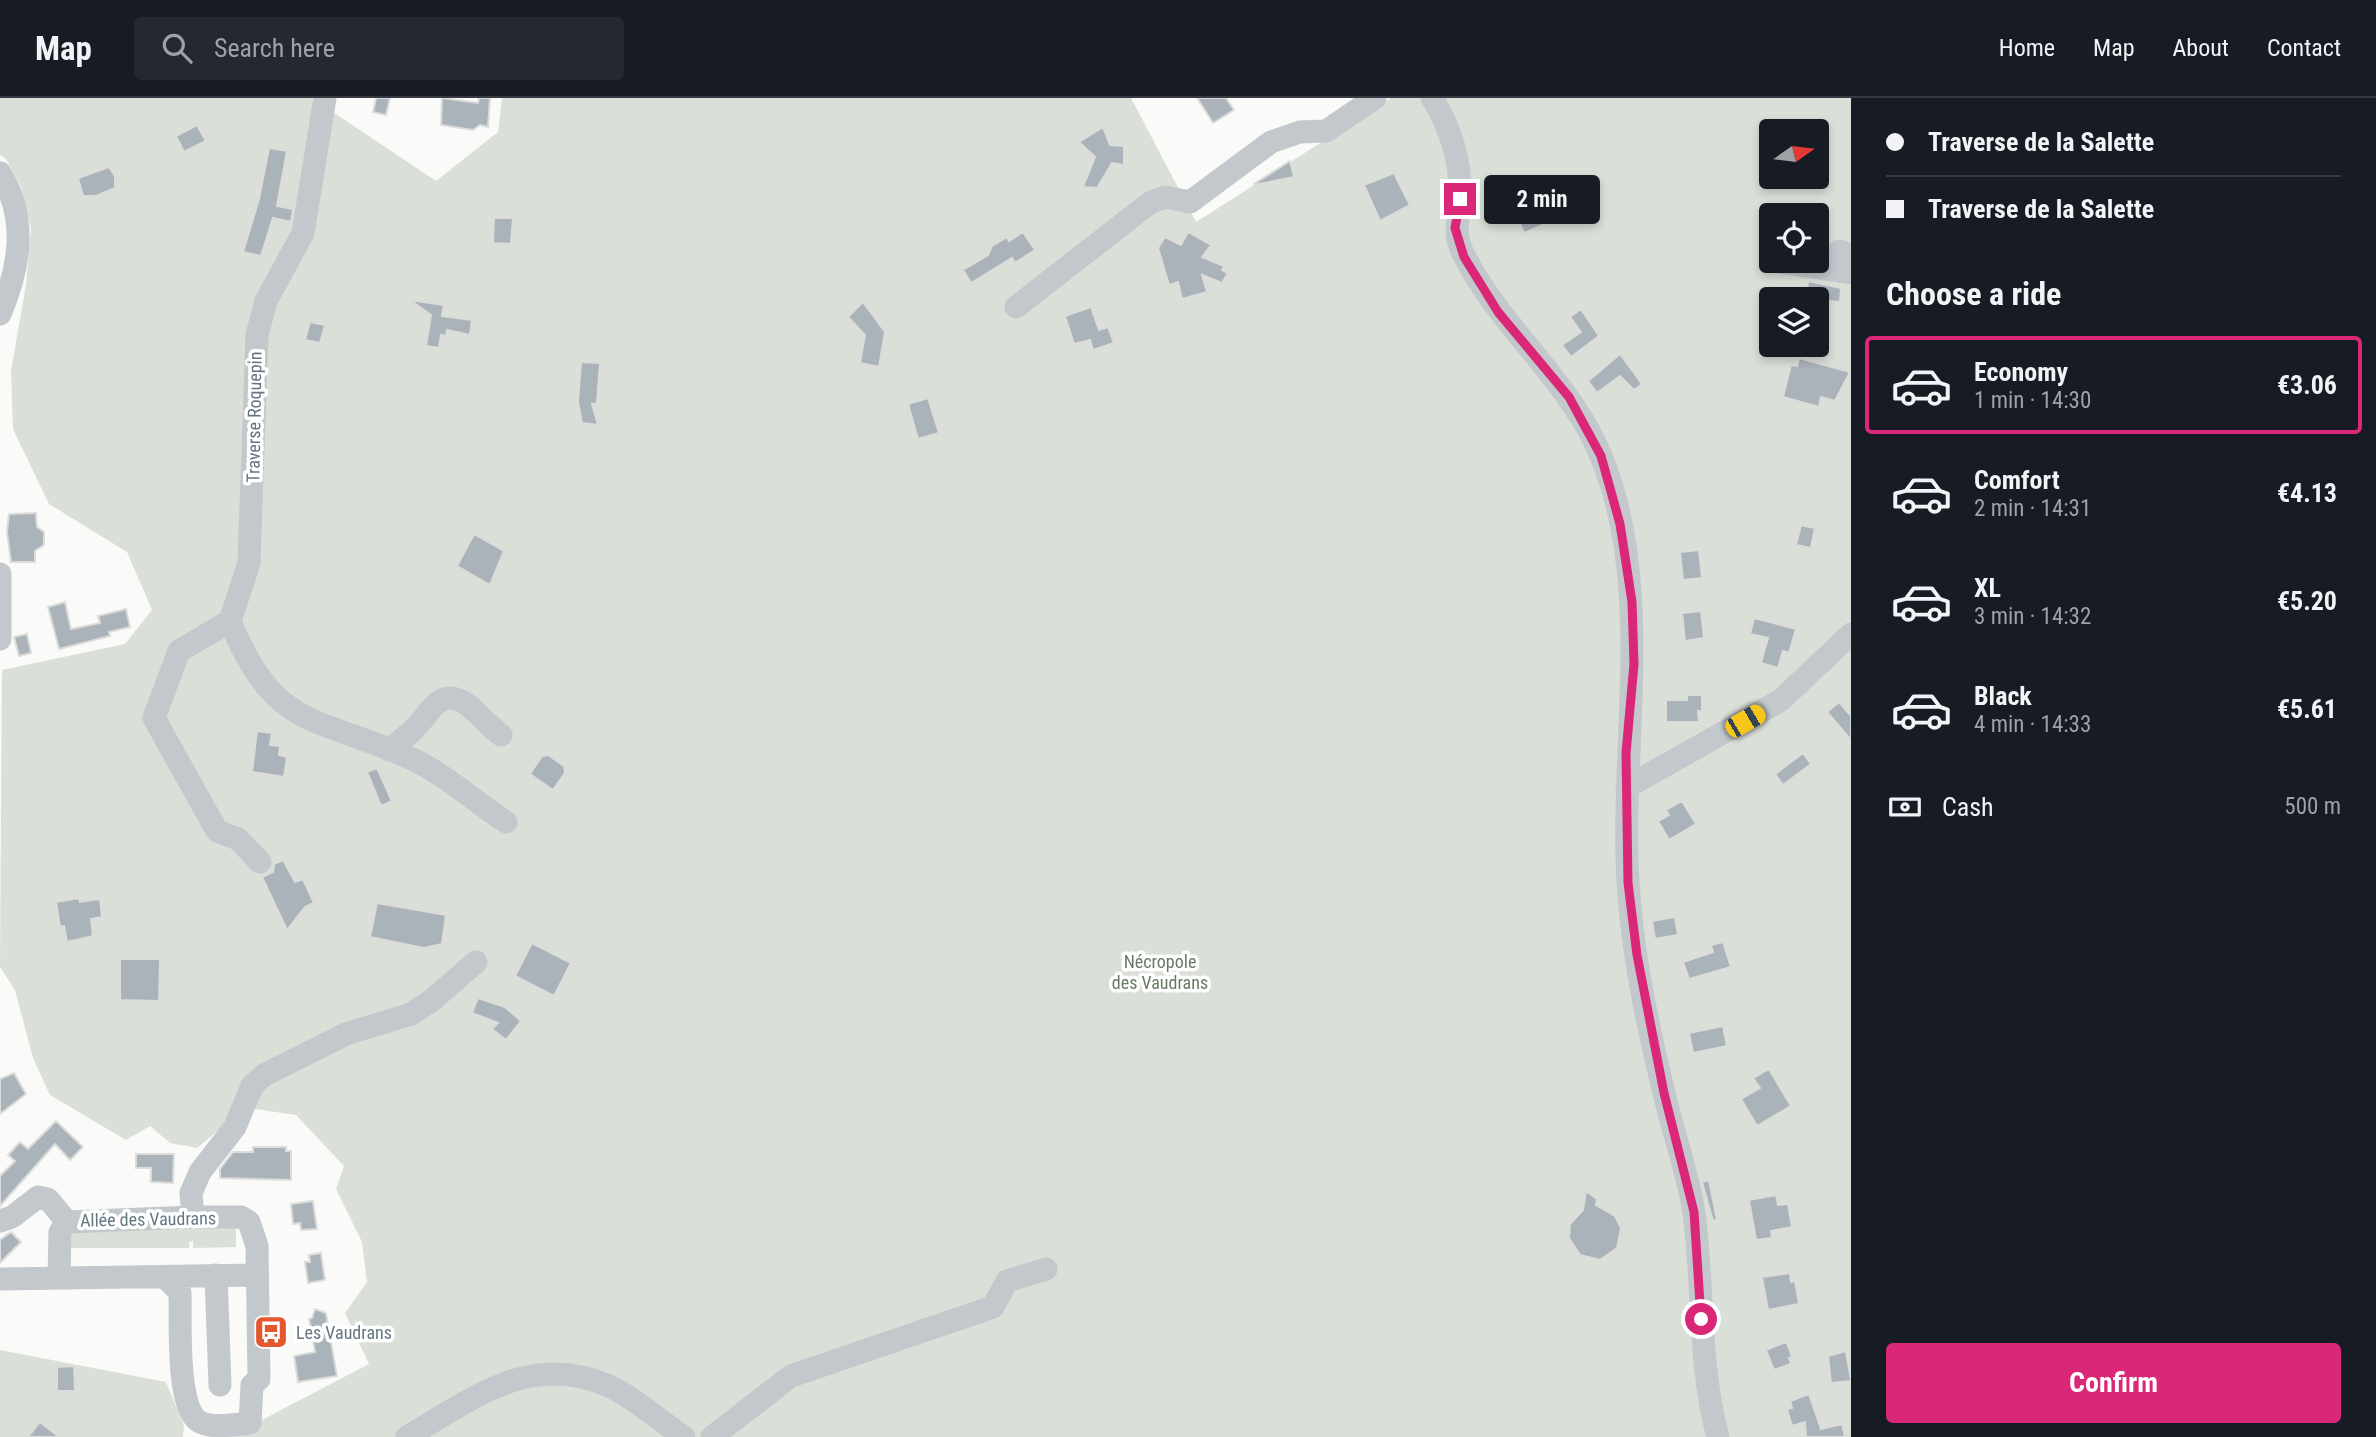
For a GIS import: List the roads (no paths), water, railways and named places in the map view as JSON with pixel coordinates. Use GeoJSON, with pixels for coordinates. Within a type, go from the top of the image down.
{"type":"FeatureCollection","features":[{"type":"Feature","properties":{"kind":"street","name":"Traverse Roquepin"},"geometry":{"type":"LineString","coordinates":[[230,621],[249,563],[257,335],[266,301],[303,233],[325,98]]}},
{"type":"Feature","properties":{"kind":"street"},"geometry":{"type":"LineString","coordinates":[[1016,307],[1150,202],[1165,197],[1190,202],[1270,142],[1300,132],[1326,131],[1375,98]]}},
{"type":"Feature","properties":{"kind":"street"},"geometry":{"type":"LineString","coordinates":[[1432,98],[1448,129],[1458,166],[1460,199],[1455,228],[1464,257],[1498,312],[1569,397],[1601,456],[1620,524],[1632,602],[1634,664],[1627,788],[1628,883],[1637,955],[1664,1093],[1694,1212],[1703,1346],[1718,1437]]}},
{"type":"Feature","properties":{"kind":"street"},"geometry":{"type":"LineString","coordinates":[[0,173],[12,193],[20,248],[13,284],[0,314]]}},
{"type":"Feature","properties":{"kind":"street"},"geometry":{"type":"LineString","coordinates":[[1829,270],[1851,274]]}},
{"type":"Feature","properties":{"kind":"street"},"geometry":{"type":"LineString","coordinates":[[0,574],[0,639]]}},
{"type":"Feature","properties":{"kind":"street"},"geometry":{"type":"LineString","coordinates":[[260,862],[238,839],[217,831],[154,718],[179,651],[230,621],[246,659],[269,691],[299,716],[415,760],[506,822]]}},
{"type":"Feature","properties":{"kind":"street"},"geometry":{"type":"LineString","coordinates":[[1627,788],[1781,700],[1851,634]]}},
{"type":"Feature","properties":{"kind":"street"},"geometry":{"type":"LineString","coordinates":[[389,750],[417,726],[432,705],[444,699],[458,700],[469,706],[501,735]]}},
{"type":"Feature","properties":{"kind":"street"},"geometry":{"type":"LineString","coordinates":[[193,1217],[191,1194],[200,1172],[235,1127],[252,1086],[264,1075],[346,1034],[411,1014],[431,1001],[477,962]]}},
{"type":"Feature","properties":{"kind":"street"},"geometry":{"type":"LineString","coordinates":[[0,1221],[12,1217],[38,1197],[48,1199],[67,1222]]}},
{"type":"Feature","properties":{"kind":"street","name":"Allée des Vaudrans"},"geometry":{"type":"LineString","coordinates":[[60,1278],[60,1232],[67,1222],[193,1217],[241,1217],[249,1222],[257,1246],[256,1275]]}},
{"type":"Feature","properties":{"kind":"street"},"geometry":{"type":"LineString","coordinates":[[712,1437],[791,1376],[993,1307],[1007,1280],[1046,1269]]}},
{"type":"Feature","properties":{"kind":"street"},"geometry":{"type":"LineString","coordinates":[[216,1275],[220,1385]]}},
{"type":"Feature","properties":{"kind":"street"},"geometry":{"type":"LineString","coordinates":[[0,1279],[256,1275],[259,1378],[251,1385],[184,1387]]}},
{"type":"Feature","properties":{"kind":"street"},"geometry":{"type":"LineString","coordinates":[[165,1276],[180,1292],[184,1387],[186,1399],[197,1421],[212,1426],[250,1430],[251,1385]]}},
{"type":"Feature","properties":{"kind":"street"},"geometry":{"type":"LineString","coordinates":[[407,1437],[503,1381],[556,1373],[611,1387],[684,1437]]}},
{"type":"Feature","properties":{"kind":"place","name":"Les Vaudrans"},"geometry":{"type":"Point","coordinates":[271,1332]}},
{"type":"Feature","properties":{"kind":"park label","name":"Nécropole des Vaudrans"},"geometry":{"type":"Point","coordinates":[1160,971]}}]}
